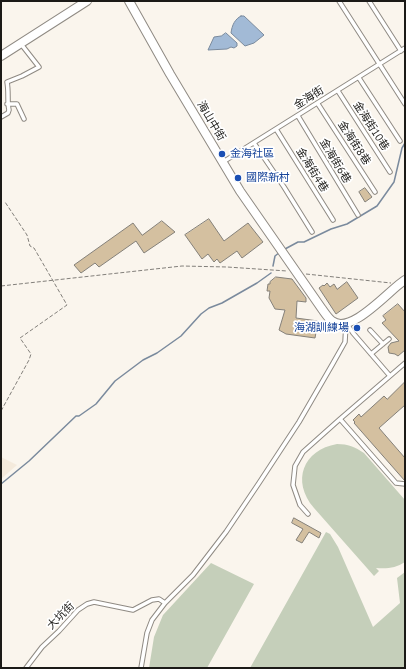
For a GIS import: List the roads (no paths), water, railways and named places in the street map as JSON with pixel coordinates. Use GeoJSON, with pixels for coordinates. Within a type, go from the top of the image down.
{"type":"FeatureCollection","features":[{"type":"Feature","properties":{"kind":"street"},"geometry":{"type":"LineString","coordinates":[[1,56],[87,1]]}},
{"type":"Feature","properties":{"kind":"street","name":"海山中街"},"geometry":{"type":"LineString","coordinates":[[129,1],[170,74],[240,191],[322,309],[333,322],[341,324],[346,323]]}},
{"type":"Feature","properties":{"kind":"street"},"geometry":{"type":"LineString","coordinates":[[346,323],[361,317],[401,282]]}},
{"type":"Feature","properties":{"kind":"lane"},"geometry":{"type":"LineString","coordinates":[[339,1],[405,104]]}},
{"type":"Feature","properties":{"kind":"lane"},"geometry":{"type":"LineString","coordinates":[[369,1],[403,50]]}},
{"type":"Feature","properties":{"kind":"lane"},"geometry":{"type":"LineString","coordinates":[[1,117],[8,113],[9,110],[7,104],[8,89],[6,82],[39,67],[21,43]]}},
{"type":"Feature","properties":{"kind":"lane","name":"金海街"},"geometry":{"type":"LineString","coordinates":[[223,162],[403,50]]}},
{"type":"Feature","properties":{"kind":"lane"},"geometry":{"type":"LineString","coordinates":[[359,78],[400,141]]}},
{"type":"Feature","properties":{"kind":"lane","name":"金海街10巷"},"geometry":{"type":"LineString","coordinates":[[338,91],[390,172]]}},
{"type":"Feature","properties":{"kind":"lane"},"geometry":{"type":"LineString","coordinates":[[7,104],[17,104],[24,119]]}},
{"type":"Feature","properties":{"kind":"lane","name":"金海街8巷"},"geometry":{"type":"LineString","coordinates":[[318,104],[375,192]]}},
{"type":"Feature","properties":{"kind":"lane","name":"金海街6巷"},"geometry":{"type":"LineString","coordinates":[[298,116],[358,215]]}},
{"type":"Feature","properties":{"kind":"lane","name":"金海街4巷"},"geometry":{"type":"LineString","coordinates":[[276,130],[333,220]]}},
{"type":"Feature","properties":{"kind":"lane"},"geometry":{"type":"LineString","coordinates":[[254,143],[312,232]]}},
{"type":"Feature","properties":{"kind":"lane"},"geometry":{"type":"LineString","coordinates":[[346,323],[390,376]]}},
{"type":"Feature","properties":{"kind":"lane"},"geometry":{"type":"LineString","coordinates":[[141,668],[147,633],[152,620],[165,603],[193,575],[226,532],[299,422],[345,342],[346,323]]}},
{"type":"Feature","properties":{"kind":"lane"},"geometry":{"type":"LineString","coordinates":[[370,330],[383,344]]}},
{"type":"Feature","properties":{"kind":"lane"},"geometry":{"type":"LineString","coordinates":[[371,354],[389,338]]}},
{"type":"Feature","properties":{"kind":"lane"},"geometry":{"type":"LineString","coordinates":[[308,514],[300,505],[293,485],[295,466],[303,452],[405,363]]}},
{"type":"Feature","properties":{"kind":"lane"},"geometry":{"type":"LineString","coordinates":[[340,419],[396,483],[405,484]]}},
{"type":"Feature","properties":{"kind":"lane","name":"大坑街"},"geometry":{"type":"LineString","coordinates":[[26,668],[42,647],[78,610],[87,604],[94,602],[133,610],[152,600],[159,599],[165,603]]}},
{"type":"Feature","properties":{"kind":"water"},"geometry":{"type":"Polygon","coordinates":[[[241,16],[244,16],[264,35],[254,43],[245,46],[231,33],[234,23],[241,16]]]}},
{"type":"Feature","properties":{"kind":"water"},"geometry":{"type":"Polygon","coordinates":[[[226,33],[237,43],[237,46],[227,49],[208,50],[214,37],[221,36],[226,33]]]}},
{"type":"Feature","properties":{"kind":"waterway"},"geometry":{"type":"LineString","coordinates":[[285,249],[298,242],[304,242],[331,229],[347,224],[377,206],[394,182],[402,148],[405,143]]}},
{"type":"Feature","properties":{"kind":"waterway"},"geometry":{"type":"LineString","coordinates":[[273,266],[275,256],[280,252]]}},
{"type":"Feature","properties":{"kind":"waterway"},"geometry":{"type":"LineString","coordinates":[[1,484],[29,461],[76,416],[79,416],[96,404],[115,381],[143,360],[157,353],[181,336],[201,314],[209,308],[222,303],[257,283],[271,273]]}},
{"type":"Feature","properties":{"kind":"place","name":"金海社區"},"geometry":{"type":"Point","coordinates":[222,154]}},
{"type":"Feature","properties":{"kind":"place","name":"國際新村"},"geometry":{"type":"Point","coordinates":[238,178]}},
{"type":"Feature","properties":{"kind":"place","name":"海湖訓練場"},"geometry":{"type":"Point","coordinates":[357,328]}}]}
